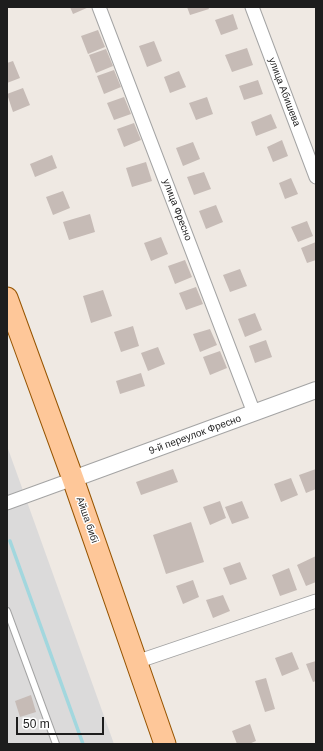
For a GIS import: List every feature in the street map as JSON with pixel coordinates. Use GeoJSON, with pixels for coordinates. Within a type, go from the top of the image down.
{"type":"FeatureCollection","features":[{"type":"Feature","properties":{"kind":"main road","name":"Айша бибі"},"geometry":{"type":"LineString","coordinates":[[7,298],[73,479],[165,744]]}},
{"type":"Feature","properties":{"kind":"street","name":"улица Фресно"},"geometry":{"type":"LineString","coordinates":[[99,7],[254,413]]}},
{"type":"Feature","properties":{"kind":"street","name":"улица Абишева"},"geometry":{"type":"LineString","coordinates":[[252,7],[313,161],[316,177]]}},
{"type":"Feature","properties":{"kind":"street","name":"9-й переулок Фресно"},"geometry":{"type":"LineString","coordinates":[[73,479],[316,390]]}},
{"type":"Feature","properties":{"kind":"street"},"geometry":{"type":"LineString","coordinates":[[7,503],[73,479]]}},
{"type":"Feature","properties":{"kind":"street"},"geometry":{"type":"LineString","coordinates":[[136,662],[315,605]]}},
{"type":"Feature","properties":{"kind":"lane"},"geometry":{"type":"LineString","coordinates":[[7,611],[56,744]]}},
{"type":"Feature","properties":{"kind":"shaded area"},"geometry":{"type":"Polygon","coordinates":[[[7,446],[114,744],[7,744],[7,446]]]}},
{"type":"Feature","properties":{"kind":"building"},"geometry":{"type":"Polygon","coordinates":[[[70,7],[89,7],[73,14],[70,7]]]}},
{"type":"Feature","properties":{"kind":"building"},"geometry":{"type":"Polygon","coordinates":[[[187,7],[208,7],[209,9],[190,15],[187,7]]]}},
{"type":"Feature","properties":{"kind":"building"},"geometry":{"type":"Polygon","coordinates":[[[233,14],[238,29],[221,35],[215,20],[233,14]]]}},
{"type":"Feature","properties":{"kind":"building"},"geometry":{"type":"Polygon","coordinates":[[[98,30],[105,47],[88,54],[81,36],[98,30]]]}},
{"type":"Feature","properties":{"kind":"building"},"geometry":{"type":"Polygon","coordinates":[[[154,41],[162,61],[147,67],[139,46],[154,41]]]}},
{"type":"Feature","properties":{"kind":"building"},"geometry":{"type":"Polygon","coordinates":[[[247,48],[253,65],[232,72],[225,55],[247,48]]]}},
{"type":"Feature","properties":{"kind":"building"},"geometry":{"type":"Polygon","coordinates":[[[106,49],[113,66],[96,73],[89,55],[106,49]]]}},
{"type":"Feature","properties":{"kind":"building"},"geometry":{"type":"Polygon","coordinates":[[[13,61],[20,78],[7,83],[7,63],[13,61]]]}},
{"type":"Feature","properties":{"kind":"building"},"geometry":{"type":"Polygon","coordinates":[[[114,70],[121,87],[104,94],[97,76],[114,70]]]}},
{"type":"Feature","properties":{"kind":"building"},"geometry":{"type":"Polygon","coordinates":[[[179,71],[186,87],[170,93],[164,77],[179,71]]]}},
{"type":"Feature","properties":{"kind":"building"},"geometry":{"type":"Polygon","coordinates":[[[258,80],[263,94],[244,100],[239,86],[258,80]]]}},
{"type":"Feature","properties":{"kind":"building"},"geometry":{"type":"Polygon","coordinates":[[[23,88],[30,105],[13,112],[7,94],[23,88]]]}},
{"type":"Feature","properties":{"kind":"building"},"geometry":{"type":"Polygon","coordinates":[[[124,97],[131,114],[114,120],[107,103],[124,97]]]}},
{"type":"Feature","properties":{"kind":"building"},"geometry":{"type":"Polygon","coordinates":[[[207,97],[213,114],[196,120],[189,103],[207,97]]]}},
{"type":"Feature","properties":{"kind":"building"},"geometry":{"type":"Polygon","coordinates":[[[271,114],[277,128],[256,136],[251,122],[271,114]]]}},
{"type":"Feature","properties":{"kind":"building"},"geometry":{"type":"Polygon","coordinates":[[[134,123],[141,140],[124,147],[117,129],[134,123]]]}},
{"type":"Feature","properties":{"kind":"building"},"geometry":{"type":"Polygon","coordinates":[[[282,140],[288,156],[273,162],[267,147],[282,140]]]}},
{"type":"Feature","properties":{"kind":"building"},"geometry":{"type":"Polygon","coordinates":[[[193,142],[200,159],[183,166],[176,148],[193,142]]]}},
{"type":"Feature","properties":{"kind":"building"},"geometry":{"type":"Polygon","coordinates":[[[52,155],[57,168],[35,177],[30,164],[52,155]]]}},
{"type":"Feature","properties":{"kind":"building"},"geometry":{"type":"Polygon","coordinates":[[[146,162],[152,181],[132,187],[126,168],[146,162]]]}},
{"type":"Feature","properties":{"kind":"building"},"geometry":{"type":"Polygon","coordinates":[[[204,172],[211,189],[194,195],[187,177],[204,172]]]}},
{"type":"Feature","properties":{"kind":"building"},"geometry":{"type":"Polygon","coordinates":[[[291,178],[298,194],[285,199],[279,183],[291,178]]]}},
{"type":"Feature","properties":{"kind":"building"},"geometry":{"type":"Polygon","coordinates":[[[63,191],[70,208],[53,215],[46,197],[63,191]]]}},
{"type":"Feature","properties":{"kind":"building"},"geometry":{"type":"Polygon","coordinates":[[[216,205],[223,222],[206,229],[199,211],[216,205]]]}},
{"type":"Feature","properties":{"kind":"building"},"geometry":{"type":"Polygon","coordinates":[[[90,214],[95,232],[69,240],[63,222],[90,214]]]}},
{"type":"Feature","properties":{"kind":"building"},"geometry":{"type":"Polygon","coordinates":[[[307,221],[313,236],[298,242],[291,227],[307,221]]]}},
{"type":"Feature","properties":{"kind":"building"},"geometry":{"type":"Polygon","coordinates":[[[161,237],[168,254],[151,261],[144,243],[161,237]]]}},
{"type":"Feature","properties":{"kind":"building"},"geometry":{"type":"Polygon","coordinates":[[[316,242],[316,260],[307,263],[301,248],[316,242]]]}},
{"type":"Feature","properties":{"kind":"building"},"geometry":{"type":"Polygon","coordinates":[[[185,260],[192,277],[175,284],[168,266],[185,260]]]}},
{"type":"Feature","properties":{"kind":"building"},"geometry":{"type":"Polygon","coordinates":[[[240,269],[247,286],[230,292],[223,275],[240,269]]]}},
{"type":"Feature","properties":{"kind":"building"},"geometry":{"type":"Polygon","coordinates":[[[196,287],[203,304],[186,310],[179,293],[196,287]]]}},
{"type":"Feature","properties":{"kind":"building"},"geometry":{"type":"Polygon","coordinates":[[[103,290],[112,316],[91,323],[83,296],[103,290]]]}},
{"type":"Feature","properties":{"kind":"building"},"geometry":{"type":"Polygon","coordinates":[[[255,313],[262,330],[245,337],[238,319],[255,313]]]}},
{"type":"Feature","properties":{"kind":"building"},"geometry":{"type":"Polygon","coordinates":[[[133,326],[139,346],[121,352],[114,332],[133,326]]]}},
{"type":"Feature","properties":{"kind":"building"},"geometry":{"type":"Polygon","coordinates":[[[210,329],[217,345],[200,352],[193,334],[210,329]]]}},
{"type":"Feature","properties":{"kind":"building"},"geometry":{"type":"Polygon","coordinates":[[[266,340],[272,357],[255,363],[249,346],[266,340]]]}},
{"type":"Feature","properties":{"kind":"building"},"geometry":{"type":"Polygon","coordinates":[[[158,347],[165,364],[148,371],[141,353],[158,347]]]}},
{"type":"Feature","properties":{"kind":"building"},"geometry":{"type":"Polygon","coordinates":[[[220,351],[227,368],[210,375],[203,357],[220,351]]]}},
{"type":"Feature","properties":{"kind":"building"},"geometry":{"type":"Polygon","coordinates":[[[141,373],[145,386],[120,394],[116,381],[141,373]]]}},
{"type":"Feature","properties":{"kind":"building"},"geometry":{"type":"Polygon","coordinates":[[[173,469],[178,482],[141,495],[136,482],[173,469]]]}},
{"type":"Feature","properties":{"kind":"building"},"geometry":{"type":"Polygon","coordinates":[[[316,469],[316,489],[306,493],[299,475],[316,469]]]}},
{"type":"Feature","properties":{"kind":"building"},"geometry":{"type":"Polygon","coordinates":[[[291,478],[298,495],[281,502],[274,484],[291,478]]]}},
{"type":"Feature","properties":{"kind":"building"},"geometry":{"type":"Polygon","coordinates":[[[220,501],[226,518],[210,525],[203,507],[220,501]]]}},
{"type":"Feature","properties":{"kind":"building"},"geometry":{"type":"Polygon","coordinates":[[[242,501],[249,518],[232,524],[225,507],[242,501]]]}},
{"type":"Feature","properties":{"kind":"building"},"geometry":{"type":"Polygon","coordinates":[[[191,522],[204,562],[166,574],[153,535],[191,522]]]}},
{"type":"Feature","properties":{"kind":"building"},"geometry":{"type":"Polygon","coordinates":[[[316,556],[316,582],[306,586],[297,565],[316,556]]]}},
{"type":"Feature","properties":{"kind":"building"},"geometry":{"type":"Polygon","coordinates":[[[240,562],[247,579],[230,585],[223,568],[240,562]]]}},
{"type":"Feature","properties":{"kind":"building"},"geometry":{"type":"Polygon","coordinates":[[[289,568],[297,590],[280,596],[272,575],[289,568]]]}},
{"type":"Feature","properties":{"kind":"building"},"geometry":{"type":"Polygon","coordinates":[[[193,580],[199,597],[183,604],[176,586],[193,580]]]}},
{"type":"Feature","properties":{"kind":"building"},"geometry":{"type":"Polygon","coordinates":[[[223,595],[230,611],[213,618],[206,600],[223,595]]]}},
{"type":"Feature","properties":{"kind":"building"},"geometry":{"type":"Polygon","coordinates":[[[292,652],[299,669],[282,676],[275,658],[292,652]]]}},
{"type":"Feature","properties":{"kind":"building"},"geometry":{"type":"Polygon","coordinates":[[[316,661],[316,681],[313,682],[306,664],[316,661]]]}},
{"type":"Feature","properties":{"kind":"building"},"geometry":{"type":"Polygon","coordinates":[[[266,678],[275,709],[265,712],[255,681],[266,678]]]}},
{"type":"Feature","properties":{"kind":"building"},"geometry":{"type":"Polygon","coordinates":[[[31,695],[36,712],[20,717],[15,701],[31,695]]]}},
{"type":"Feature","properties":{"kind":"building"},"geometry":{"type":"Polygon","coordinates":[[[250,724],[256,741],[249,744],[237,744],[232,731],[250,724]]]}},
{"type":"Feature","properties":{"kind":"waterway"},"geometry":{"type":"LineString","coordinates":[[10,541],[83,744]]}}]}
